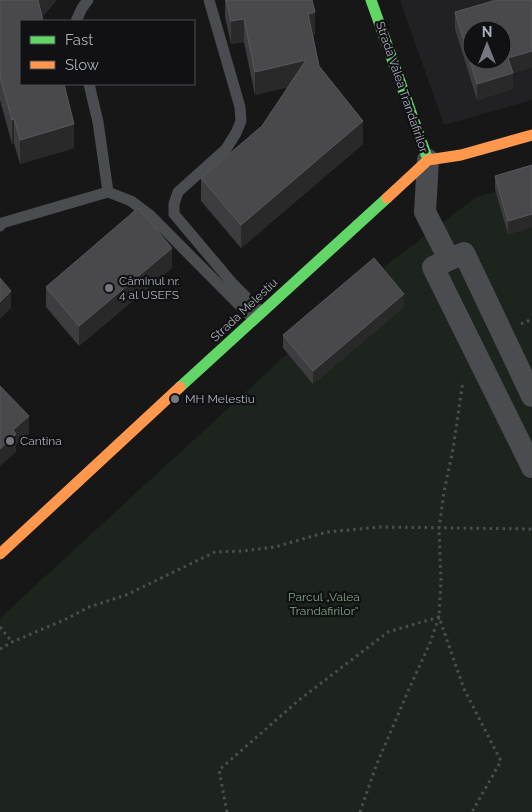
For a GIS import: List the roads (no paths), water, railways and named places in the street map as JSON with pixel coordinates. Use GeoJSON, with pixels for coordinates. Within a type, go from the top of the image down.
{"type":"FeatureCollection","features":[{"type":"Feature","properties":{"kind":"street","name":"Strada Valea Trandafirilor"},"geometry":{"type":"LineString","coordinates":[[371,0],[428,160],[425,212],[449,259]]}},
{"type":"Feature","properties":{"kind":"street"},"geometry":{"type":"LineString","coordinates":[[428,160],[462,155],[532,134]]}},
{"type":"Feature","properties":{"kind":"street","name":"Strada Melestiu"},"geometry":{"type":"LineString","coordinates":[[0,554],[428,160]]}},
{"type":"Feature","properties":{"kind":"street"},"geometry":{"type":"LineString","coordinates":[[532,396],[464,253],[432,267],[532,467]]}},
{"type":"Feature","properties":{"kind":"lane"},"geometry":{"type":"LineString","coordinates":[[76,20],[88,0]]}},
{"type":"Feature","properties":{"kind":"lane"},"geometry":{"type":"LineString","coordinates":[[209,0],[240,107],[240,121],[236,133],[226,149],[178,192],[174,204],[174,214],[233,284],[257,316]]}},
{"type":"Feature","properties":{"kind":"lane"},"geometry":{"type":"LineString","coordinates":[[89,85],[98,122],[108,192]]}},
{"type":"Feature","properties":{"kind":"lane"},"geometry":{"type":"LineString","coordinates":[[1,223],[108,192],[131,201],[151,216],[257,316]]}},
{"type":"Feature","properties":{"kind":"place","name":"Căminul nr. 4 al USEFS"},"geometry":{"type":"Point","coordinates":[109,288]}},
{"type":"Feature","properties":{"kind":"place","name":"MH Melestiu"},"geometry":{"type":"Point","coordinates":[175,399]}},
{"type":"Feature","properties":{"kind":"place","name":"Cantina"},"geometry":{"type":"Point","coordinates":[10,441]}},
{"type":"Feature","properties":{"kind":"park label","name":"Parcul „Valea Trandafirilor”"},"geometry":{"type":"Point","coordinates":[324,604]}}]}
